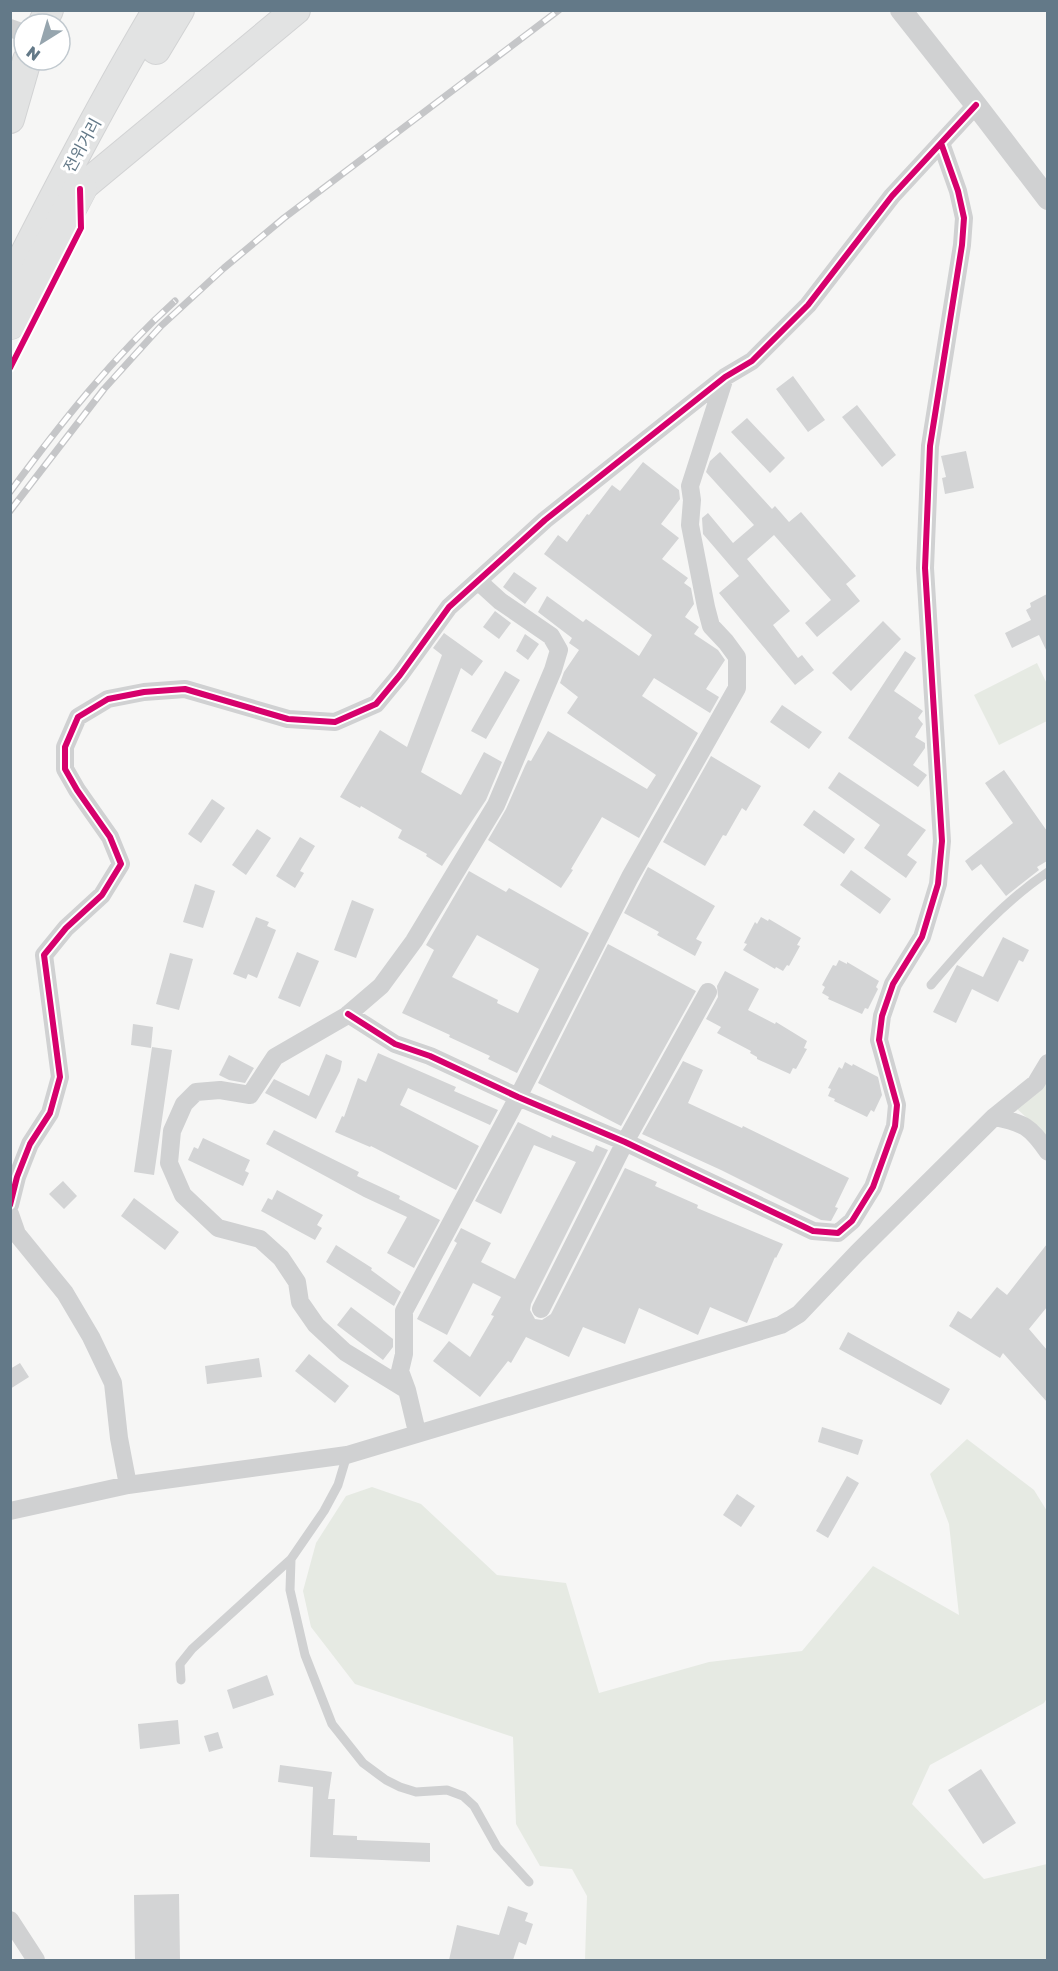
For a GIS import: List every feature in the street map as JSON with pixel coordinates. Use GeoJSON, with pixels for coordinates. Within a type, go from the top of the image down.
{"type":"FeatureCollection","features":[{"type":"Feature","properties":{"kind":"highway"},"geometry":{"type":"LineString","coordinates":[[10,323],[80,189]]}},
{"type":"Feature","properties":{"kind":"main road","name":"전위거리"},"geometry":{"type":"LineString","coordinates":[[10,282],[61,183],[157,10]]}},
{"type":"Feature","properties":{"kind":"main road","name":"전위거리"},"geometry":{"type":"LineString","coordinates":[[80,189],[180,10]]}},
{"type":"Feature","properties":{"kind":"main road"},"geometry":{"type":"LineString","coordinates":[[80,189],[296,10]]}},
{"type":"Feature","properties":{"kind":"main road"},"geometry":{"type":"LineString","coordinates":[[10,119],[24,72]]}},
{"type":"Feature","properties":{"kind":"street"},"geometry":{"type":"LineString","coordinates":[[901,10],[1047,199]]}},
{"type":"Feature","properties":{"kind":"street"},"geometry":{"type":"LineString","coordinates":[[10,1205],[17,1177],[30,1144],[50,1113],[60,1077],[45,955],[66,928],[102,895],[121,864],[110,837],[65,769],[65,747],[78,717],[108,699],[144,692],[185,689],[288,719],[335,722],[376,704],[449,607],[545,520],[725,377],[752,361],[808,305],[892,196],[976,105]]}},
{"type":"Feature","properties":{"kind":"street"},"geometry":{"type":"LineString","coordinates":[[348,1014],[395,1044],[430,1056],[518,1098],[625,1142],[813,1232],[838,1233],[852,1221],[873,1186],[895,1126],[897,1105],[879,1040],[882,1016],[893,984],[922,937],[938,884],[942,841],[925,568],[930,446],[962,245],[964,218],[958,191],[941,143]]}},
{"type":"Feature","properties":{"kind":"street"},"geometry":{"type":"LineString","coordinates":[[417,1432],[400,1371],[405,1354],[404,1311],[518,1098],[630,877],[737,688],[736,657],[711,626],[690,525],[692,500],[690,486],[725,377]]}},
{"type":"Feature","properties":{"kind":"street"},"geometry":{"type":"LineString","coordinates":[[407,1390],[345,1352],[316,1325],[300,1302],[297,1282],[281,1258],[260,1239],[218,1228],[183,1195],[169,1162],[172,1131],[184,1104],[196,1092],[220,1090],[250,1095],[275,1057],[348,1014],[381,986],[414,940],[496,805],[553,670],[559,650],[551,636],[500,601],[478,581]]}},
{"type":"Feature","properties":{"kind":"street"},"geometry":{"type":"LineString","coordinates":[[541,1309],[625,1142],[708,992]]}},
{"type":"Feature","properties":{"kind":"street"},"geometry":{"type":"LineString","coordinates":[[10,1511],[128,1485],[347,1455],[417,1432],[781,1325],[799,1314],[856,1253],[994,1117],[1036,1083],[1047,1063]]}},
{"type":"Feature","properties":{"kind":"street"},"geometry":{"type":"LineString","coordinates":[[994,1117],[1019,1122],[1035,1134],[1047,1152]]}},
{"type":"Feature","properties":{"kind":"street"},"geometry":{"type":"LineString","coordinates":[[10,1214],[17,1234],[70,1302],[91,1337],[113,1383],[119,1438],[128,1485]]}},
{"type":"Feature","properties":{"kind":"street"},"geometry":{"type":"LineString","coordinates":[[10,1920],[36,1960]]}},
{"type":"Feature","properties":{"kind":"lane"},"geometry":{"type":"LineString","coordinates":[[931,985],[976,935],[1028,885],[1047,872]]}},
{"type":"Feature","properties":{"kind":"lane"},"geometry":{"type":"LineString","coordinates":[[181,1680],[180,1664],[192,1649],[291,1559],[338,1485],[347,1455]]}},
{"type":"Feature","properties":{"kind":"lane"},"geometry":{"type":"LineString","coordinates":[[291,1559],[290,1590],[305,1655],[332,1724],[363,1763],[386,1780],[416,1792],[447,1790],[463,1797],[474,1806],[497,1846],[529,1882]]}},
{"type":"Feature","properties":{"kind":"shaded area"},"geometry":{"type":"Polygon","coordinates":[[[1037,663],[1047,684],[1047,721],[999,745],[974,695],[1037,663]]]}},
{"type":"Feature","properties":{"kind":"shaded area"},"geometry":{"type":"Polygon","coordinates":[[[1047,1076],[1047,1136],[1016,1108],[1047,1076]]]}},
{"type":"Feature","properties":{"kind":"shaded area"},"geometry":{"type":"Polygon","coordinates":[[[967,1439],[1034,1490],[1047,1511],[1047,1698],[1044,1703],[930,1765],[912,1804],[984,1879],[1047,1864],[1047,1960],[585,1960],[587,1896],[572,1869],[540,1866],[516,1824],[513,1737],[355,1684],[311,1627],[303,1591],[316,1543],[346,1496],[372,1487],[421,1504],[497,1575],[566,1583],[599,1693],[709,1662],[802,1651],[873,1566],[959,1615],[949,1524],[930,1474],[967,1439]]]}},
{"type":"Feature","properties":{"kind":"building"},"geometry":{"type":"Polygon","coordinates":[[[793,376],[825,420],[808,432],[776,389],[793,376]]]}},
{"type":"Feature","properties":{"kind":"building"},"geometry":{"type":"Polygon","coordinates":[[[857,405],[896,455],[882,467],[842,417],[857,405]]]}},
{"type":"Feature","properties":{"kind":"building"},"geometry":{"type":"Polygon","coordinates":[[[747,418],[785,458],[770,473],[731,432],[747,418]]]}},
{"type":"Feature","properties":{"kind":"building"},"geometry":{"type":"Polygon","coordinates":[[[966,451],[974,488],[945,494],[942,478],[946,477],[941,456],[966,451]]]}},
{"type":"Feature","properties":{"kind":"building"},"geometry":{"type":"Polygon","coordinates":[[[720,452],[772,509],[775,506],[789,522],[801,512],[856,576],[846,584],[860,601],[817,637],[805,623],[831,600],[774,535],[747,559],[790,611],[773,625],[798,658],[802,655],[814,670],[795,685],[719,593],[739,576],[703,534],[702,518],[708,513],[733,543],[754,525],[706,472],[710,461],[720,452]]]}},
{"type":"Feature","properties":{"kind":"building"},"geometry":{"type":"Polygon","coordinates":[[[643,462],[679,490],[680,499],[661,524],[679,538],[662,559],[688,578],[684,583],[691,588],[694,604],[685,617],[699,627],[694,634],[718,650],[725,660],[706,689],[719,697],[710,713],[654,678],[642,696],[698,733],[639,838],[602,817],[561,888],[488,840],[506,809],[528,760],[531,761],[548,731],[647,789],[656,775],[567,713],[578,697],[560,683],[564,672],[579,650],[569,643],[572,638],[538,612],[547,596],[583,622],[586,619],[639,656],[652,635],[544,554],[558,535],[567,542],[612,485],[620,491],[643,462]]]}},
{"type":"Feature","properties":{"kind":"building"},"geometry":{"type":"Polygon","coordinates":[[[514,572],[537,588],[525,604],[503,587],[514,572]]]}},
{"type":"Feature","properties":{"kind":"building"},"geometry":{"type":"Polygon","coordinates":[[[1047,594],[1047,652],[1039,635],[1012,648],[1005,633],[1031,620],[1026,610],[1031,607],[1030,603],[1047,594]]]}},
{"type":"Feature","properties":{"kind":"building"},"geometry":{"type":"Polygon","coordinates":[[[495,611],[511,623],[499,639],[483,627],[495,611]]]}},
{"type":"Feature","properties":{"kind":"building"},"geometry":{"type":"Polygon","coordinates":[[[883,621],[901,639],[851,691],[832,673],[883,621]]]}},
{"type":"Feature","properties":{"kind":"building"},"geometry":{"type":"Polygon","coordinates":[[[444,633],[483,661],[472,676],[461,668],[421,772],[461,795],[484,752],[502,762],[486,800],[442,866],[426,856],[427,854],[398,838],[402,830],[361,806],[360,808],[340,797],[380,730],[407,747],[442,655],[433,648],[444,633]]]}},
{"type":"Feature","properties":{"kind":"building"},"geometry":{"type":"Polygon","coordinates":[[[525,634],[539,644],[528,660],[516,651],[525,634]]]}},
{"type":"Feature","properties":{"kind":"building"},"geometry":{"type":"Polygon","coordinates":[[[905,651],[916,658],[894,691],[923,711],[918,718],[923,724],[915,737],[925,743],[925,748],[913,765],[927,775],[918,787],[848,738],[905,651]]]}},
{"type":"Feature","properties":{"kind":"building"},"geometry":{"type":"Polygon","coordinates":[[[505,671],[520,680],[486,739],[471,731],[505,671]]]}},
{"type":"Feature","properties":{"kind":"building"},"geometry":{"type":"Polygon","coordinates":[[[782,705],[822,732],[809,749],[770,722],[782,705]]]}},
{"type":"Feature","properties":{"kind":"building"},"geometry":{"type":"Polygon","coordinates":[[[711,756],[761,786],[746,811],[742,808],[726,836],[723,835],[705,866],[663,842],[711,756]]]}},
{"type":"Feature","properties":{"kind":"building"},"geometry":{"type":"Polygon","coordinates":[[[1004,770],[1047,831],[1047,861],[1037,867],[1039,870],[1006,896],[981,864],[972,871],[965,861],[1013,823],[985,783],[1004,770]]]}},
{"type":"Feature","properties":{"kind":"building"},"geometry":{"type":"Polygon","coordinates":[[[839,772],[926,830],[907,855],[917,862],[906,878],[864,848],[880,825],[828,788],[839,772]]]}},
{"type":"Feature","properties":{"kind":"building"},"geometry":{"type":"Polygon","coordinates":[[[212,799],[225,808],[201,843],[188,834],[212,799]]]}},
{"type":"Feature","properties":{"kind":"building"},"geometry":{"type":"Polygon","coordinates":[[[814,810],[855,839],[844,854],[803,825],[814,810]]]}},
{"type":"Feature","properties":{"kind":"building"},"geometry":{"type":"Polygon","coordinates":[[[257,829],[271,838],[246,875],[232,865],[257,829]]]}},
{"type":"Feature","properties":{"kind":"building"},"geometry":{"type":"Polygon","coordinates":[[[300,837],[315,846],[300,871],[304,873],[295,888],[276,876],[300,837]]]}},
{"type":"Feature","properties":{"kind":"building"},"geometry":{"type":"Polygon","coordinates":[[[648,867],[715,906],[696,939],[702,942],[695,956],[657,935],[659,932],[624,913],[648,867]]]}},
{"type":"Feature","properties":{"kind":"building"},"geometry":{"type":"Polygon","coordinates":[[[851,870],[891,899],[880,914],[840,885],[851,870]]]}},
{"type":"Feature","properties":{"kind":"building"},"geometry":{"type":"Polygon","coordinates":[[[469,871],[506,892],[509,888],[589,933],[517,1073],[488,1059],[490,1056],[449,1037],[450,1035],[402,1013],[434,950],[426,945],[469,871]],[[477,935],[452,977],[498,1000],[497,1003],[518,1013],[539,969],[477,935]]]}},
{"type":"Feature","properties":{"kind":"building"},"geometry":{"type":"Polygon","coordinates":[[[195,884],[215,891],[203,928],[183,922],[195,884]]]}},
{"type":"Feature","properties":{"kind":"building"},"geometry":{"type":"Polygon","coordinates":[[[352,900],[374,909],[356,958],[334,950],[352,900]]]}},
{"type":"Feature","properties":{"kind":"building"},"geometry":{"type":"Polygon","coordinates":[[[256,917],[269,922],[267,926],[276,930],[257,978],[248,974],[246,979],[233,974],[256,917]]]}},
{"type":"Feature","properties":{"kind":"building"},"geometry":{"type":"Polygon","coordinates":[[[761,917],[768,921],[769,919],[801,938],[797,945],[800,946],[789,966],[787,965],[783,971],[776,967],[775,969],[743,950],[747,944],[744,943],[755,922],[757,924],[761,917]]]}},
{"type":"Feature","properties":{"kind":"building"},"geometry":{"type":"Polygon","coordinates":[[[1003,937],[1029,950],[1023,962],[1019,960],[998,1002],[972,989],[956,1023],[933,1012],[957,965],[983,977],[1003,937]]]}},
{"type":"Feature","properties":{"kind":"building"},"geometry":{"type":"Polygon","coordinates":[[[608,944],[696,991],[621,1126],[538,1083],[608,944]]]}},
{"type":"Feature","properties":{"kind":"building"},"geometry":{"type":"Polygon","coordinates":[[[297,952],[319,961],[300,1007],[278,998],[297,952]]]}},
{"type":"Feature","properties":{"kind":"building"},"geometry":{"type":"Polygon","coordinates":[[[170,953],[193,959],[179,1010],[156,1004],[170,953]]]}},
{"type":"Feature","properties":{"kind":"building"},"geometry":{"type":"Polygon","coordinates":[[[839,960],[847,964],[847,962],[879,981],[876,987],[878,989],[868,1009],[865,1008],[862,1014],[828,999],[829,997],[822,993],[825,987],[822,985],[833,965],[836,966],[839,960]]]}},
{"type":"Feature","properties":{"kind":"building"},"geometry":{"type":"Polygon","coordinates":[[[725,971],[759,989],[748,1010],[775,1024],[776,1022],[807,1041],[804,1048],[807,1049],[796,1069],[793,1068],[790,1074],[757,1059],[750,1053],[751,1051],[717,1033],[721,1027],[706,1019],[718,997],[717,986],[725,971]]]}},
{"type":"Feature","properties":{"kind":"building"},"geometry":{"type":"Polygon","coordinates":[[[133,1024],[153,1027],[151,1048],[131,1045],[133,1024]]]}},
{"type":"Feature","properties":{"kind":"building"},"geometry":{"type":"Polygon","coordinates":[[[152,1047],[172,1050],[154,1175],[134,1172],[152,1047]]]}},
{"type":"Feature","properties":{"kind":"building"},"geometry":{"type":"Polygon","coordinates":[[[378,1053],[456,1087],[454,1091],[498,1110],[490,1125],[408,1088],[400,1105],[479,1146],[456,1190],[371,1146],[335,1132],[342,1116],[344,1117],[358,1078],[366,1082],[378,1053]]]}},
{"type":"Feature","properties":{"kind":"building"},"geometry":{"type":"Polygon","coordinates":[[[326,1054],[342,1061],[340,1071],[316,1119],[265,1093],[274,1079],[309,1096],[326,1054]]]}},
{"type":"Feature","properties":{"kind":"building"},"geometry":{"type":"Polygon","coordinates":[[[229,1055],[254,1068],[245,1083],[229,1080],[219,1075],[229,1055]]]}},
{"type":"Feature","properties":{"kind":"building"},"geometry":{"type":"Polygon","coordinates":[[[683,1061],[703,1070],[688,1103],[742,1128],[743,1126],[849,1178],[831,1221],[821,1220],[642,1134],[683,1061]]]}},
{"type":"Feature","properties":{"kind":"building"},"geometry":{"type":"Polygon","coordinates":[[[845,1062],[878,1077],[882,1095],[874,1112],[871,1110],[867,1117],[828,1096],[831,1089],[828,1088],[839,1067],[842,1069],[845,1062]]]}},
{"type":"Feature","properties":{"kind":"building"},"geometry":{"type":"Polygon","coordinates":[[[518,1122],[551,1138],[552,1135],[593,1152],[596,1145],[608,1150],[531,1304],[530,1310],[535,1319],[542,1320],[551,1314],[625,1168],[657,1182],[655,1186],[698,1205],[697,1208],[783,1244],[775,1257],[747,1323],[710,1307],[698,1335],[639,1308],[625,1344],[583,1327],[569,1357],[526,1337],[511,1363],[508,1361],[480,1397],[433,1361],[449,1341],[470,1357],[494,1316],[491,1315],[501,1297],[473,1283],[447,1335],[417,1319],[457,1243],[454,1241],[461,1228],[491,1243],[481,1262],[515,1279],[576,1162],[534,1145],[501,1214],[475,1201],[518,1122]]]}},
{"type":"Feature","properties":{"kind":"building"},"geometry":{"type":"Polygon","coordinates":[[[274,1130],[359,1172],[357,1176],[400,1196],[399,1199],[440,1220],[414,1268],[387,1253],[407,1217],[364,1197],[266,1144],[274,1130]]]}},
{"type":"Feature","properties":{"kind":"building"},"geometry":{"type":"Polygon","coordinates":[[[203,1138],[250,1160],[245,1171],[249,1173],[243,1186],[188,1160],[194,1147],[198,1149],[203,1138]]]}},
{"type":"Feature","properties":{"kind":"building"},"geometry":{"type":"Polygon","coordinates":[[[63,1181],[77,1196],[64,1209],[49,1194],[63,1181]]]}},
{"type":"Feature","properties":{"kind":"building"},"geometry":{"type":"Polygon","coordinates":[[[277,1190],[323,1215],[317,1225],[322,1228],[315,1240],[261,1211],[268,1198],[272,1200],[277,1190]]]}},
{"type":"Feature","properties":{"kind":"building"},"geometry":{"type":"Polygon","coordinates":[[[134,1198],[179,1232],[165,1250],[121,1216],[134,1198]]]}},
{"type":"Feature","properties":{"kind":"building"},"geometry":{"type":"Polygon","coordinates":[[[1047,1244],[1047,1307],[1029,1329],[1047,1350],[1047,1402],[1003,1353],[1000,1358],[949,1326],[958,1311],[971,1319],[997,1287],[1007,1295],[1047,1244]]]}},
{"type":"Feature","properties":{"kind":"building"},"geometry":{"type":"Polygon","coordinates":[[[336,1245],[372,1268],[371,1270],[401,1292],[394,1306],[326,1262],[336,1245]]]}},
{"type":"Feature","properties":{"kind":"building"},"geometry":{"type":"Polygon","coordinates":[[[351,1307],[393,1339],[393,1347],[383,1360],[337,1325],[351,1307]]]}},
{"type":"Feature","properties":{"kind":"building"},"geometry":{"type":"Polygon","coordinates":[[[848,1332],[950,1389],[941,1405],[839,1349],[848,1332]]]}},
{"type":"Feature","properties":{"kind":"building"},"geometry":{"type":"Polygon","coordinates":[[[309,1354],[349,1386],[335,1403],[295,1371],[309,1354]]]}},
{"type":"Feature","properties":{"kind":"building"},"geometry":{"type":"Polygon","coordinates":[[[259,1358],[262,1377],[207,1384],[205,1366],[259,1358]]]}},
{"type":"Feature","properties":{"kind":"building"},"geometry":{"type":"Polygon","coordinates":[[[20,1363],[29,1377],[10,1389],[10,1369],[20,1363]]]}},
{"type":"Feature","properties":{"kind":"building"},"geometry":{"type":"Polygon","coordinates":[[[822,1427],[863,1440],[858,1455],[818,1442],[822,1427]]]}},
{"type":"Feature","properties":{"kind":"building"},"geometry":{"type":"Polygon","coordinates":[[[847,1476],[859,1483],[828,1538],[816,1531],[847,1476]]]}},
{"type":"Feature","properties":{"kind":"building"},"geometry":{"type":"Polygon","coordinates":[[[737,1494],[755,1506],[741,1527],[723,1515],[737,1494]]]}},
{"type":"Feature","properties":{"kind":"building"},"geometry":{"type":"Polygon","coordinates":[[[267,1675],[274,1695],[233,1709],[227,1690],[267,1675]]]}},
{"type":"Feature","properties":{"kind":"building"},"geometry":{"type":"Polygon","coordinates":[[[178,1720],[180,1744],[140,1749],[138,1724],[178,1720]]]}},
{"type":"Feature","properties":{"kind":"building"},"geometry":{"type":"Polygon","coordinates":[[[218,1732],[223,1748],[209,1752],[204,1736],[218,1732]]]}},
{"type":"Feature","properties":{"kind":"building"},"geometry":{"type":"Polygon","coordinates":[[[280,1765],[332,1772],[328,1799],[335,1799],[333,1835],[357,1836],[357,1840],[430,1843],[430,1862],[310,1857],[313,1787],[278,1782],[280,1765]]]}},
{"type":"Feature","properties":{"kind":"building"},"geometry":{"type":"Polygon","coordinates":[[[981,1769],[1016,1823],[983,1844],[948,1790],[981,1769]]]}},
{"type":"Feature","properties":{"kind":"building"},"geometry":{"type":"Polygon","coordinates":[[[179,1894],[180,1960],[135,1960],[134,1895],[179,1894]]]}},
{"type":"Feature","properties":{"kind":"building"},"geometry":{"type":"Polygon","coordinates":[[[508,1906],[528,1913],[525,1921],[533,1924],[526,1945],[519,1942],[513,1960],[449,1960],[457,1925],[499,1935],[508,1906]]]}},
{"type":"Feature","properties":{"kind":"railway"},"geometry":{"type":"LineString","coordinates":[[10,511],[104,389],[161,326],[224,268],[284,218],[559,10]]}},
{"type":"Feature","properties":{"kind":"railway"},"geometry":{"type":"LineString","coordinates":[[10,492],[88,392],[130,345],[175,301]]}},
{"type":"Feature","properties":{"kind":"cycle path"},"geometry":{"type":"LineString","coordinates":[[10,1205],[17,1177],[30,1144],[50,1113],[60,1077],[44,955],[66,928],[102,895],[121,864],[110,837],[65,769],[65,747],[78,717],[108,699],[144,692],[185,689],[288,719],[335,722],[376,704],[449,607],[545,520],[725,377],[752,361],[808,305],[892,196],[976,105]]}},
{"type":"Feature","properties":{"kind":"cycle path"},"geometry":{"type":"LineString","coordinates":[[348,1014],[395,1044],[430,1056],[518,1097],[625,1142],[813,1231],[838,1233],[852,1221],[873,1187],[895,1126],[897,1105],[879,1040],[882,1016],[893,984],[922,937],[938,884],[942,841],[925,568],[930,446],[962,245],[964,218],[958,191],[941,143]]}},
{"type":"Feature","properties":{"kind":"cycle path"},"geometry":{"type":"LineString","coordinates":[[10,368],[81,228],[80,189]]}}]}
